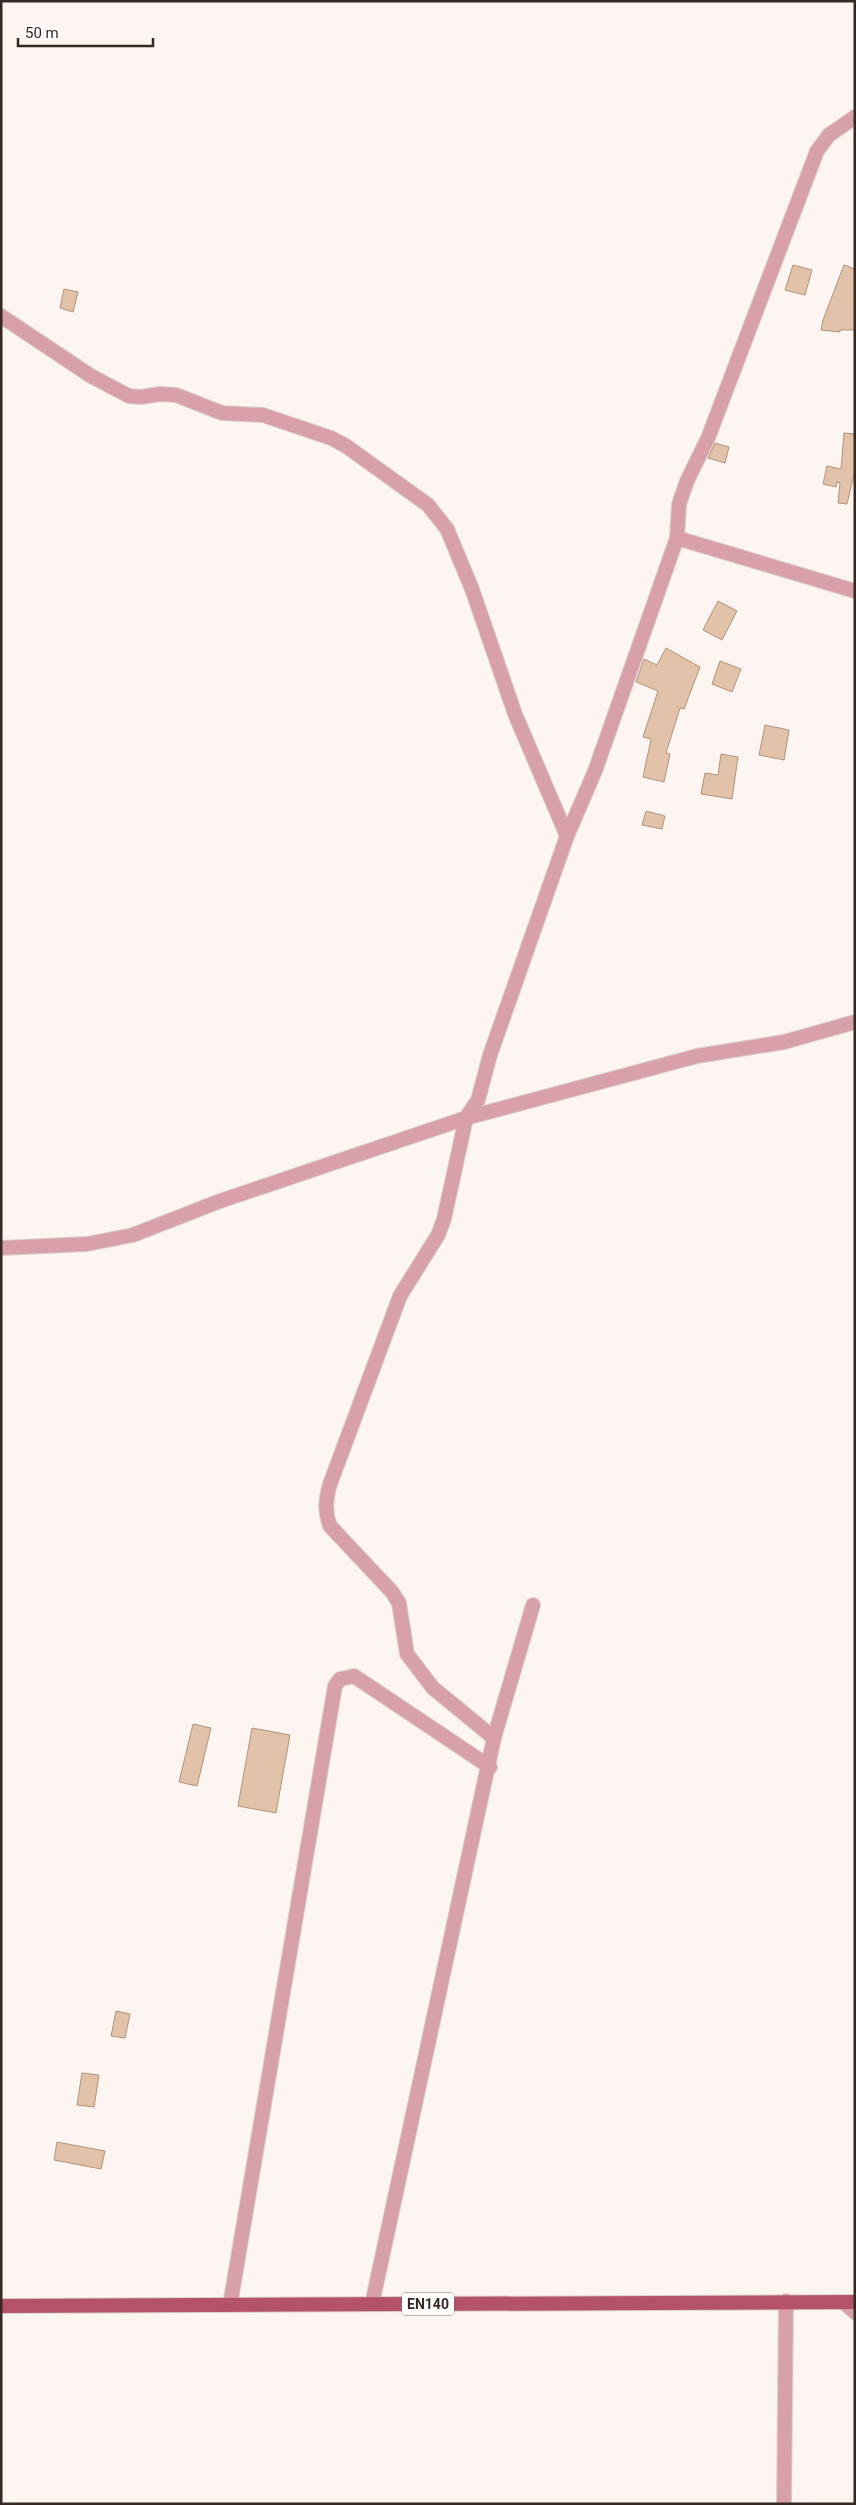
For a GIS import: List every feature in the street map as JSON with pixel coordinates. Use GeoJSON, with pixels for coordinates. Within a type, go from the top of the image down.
{"type":"FeatureCollection","features":[{"type":"Feature","properties":{"kind":"main road","name":"EN140"},"geometry":{"type":"LineString","coordinates":[[1,2306],[855,2302]]}},
{"type":"Feature","properties":{"kind":"street"},"geometry":{"type":"LineString","coordinates":[[494,1738],[433,1688],[407,1654],[399,1603],[392,1592],[330,1526],[326,1517],[325,1504],[330,1484],[400,1296],[441,1227],[466,1118],[478,1100],[490,1055],[567,836],[595,771],[677,538],[679,504],[684,489],[708,438],[817,151],[830,135],[855,117]]}},
{"type":"Feature","properties":{"kind":"street"},"geometry":{"type":"LineString","coordinates":[[1,316],[91,376],[130,396],[176,395],[222,413],[263,415],[331,438],[346,446],[428,505],[439,516],[451,538],[472,589],[515,714],[567,836]]}},
{"type":"Feature","properties":{"kind":"street"},"geometry":{"type":"LineString","coordinates":[[677,538],[855,592]]}},
{"type":"Feature","properties":{"kind":"street"},"geometry":{"type":"LineString","coordinates":[[1,1248],[87,1244],[133,1235],[220,1201],[466,1118],[697,1056],[784,1042],[855,1022]]}},
{"type":"Feature","properties":{"kind":"street"},"geometry":{"type":"LineString","coordinates":[[372,2304],[490,1767],[494,1738],[533,1606]]}},
{"type":"Feature","properties":{"kind":"street"},"geometry":{"type":"LineString","coordinates":[[230,2305],[335,1686],[340,1679],[354,1676],[490,1767]]}},
{"type":"Feature","properties":{"kind":"street"},"geometry":{"type":"LineString","coordinates":[[784,2504],[786,2301]]}},
{"type":"Feature","properties":{"kind":"lane"},"geometry":{"type":"LineString","coordinates":[[840,2302],[855,2315]]}},
{"type":"Feature","properties":{"kind":"building"},"geometry":{"type":"Polygon","coordinates":[[[793,265],[812,270],[805,295],[785,290],[793,265]]]}},
{"type":"Feature","properties":{"kind":"building"},"geometry":{"type":"Polygon","coordinates":[[[844,265],[855,269],[855,330],[840,330],[840,332],[821,330],[823,320],[844,265]]]}},
{"type":"Feature","properties":{"kind":"building"},"geometry":{"type":"Polygon","coordinates":[[[64,289],[78,292],[73,312],[60,308],[64,289]]]}},
{"type":"Feature","properties":{"kind":"building"},"geometry":{"type":"Polygon","coordinates":[[[844,433],[855,434],[855,470],[847,504],[838,503],[840,483],[837,482],[836,487],[823,484],[827,466],[841,469],[844,433]]]}},
{"type":"Feature","properties":{"kind":"building"},"geometry":{"type":"Polygon","coordinates":[[[715,443],[729,447],[725,463],[708,458],[715,443]]]}},
{"type":"Feature","properties":{"kind":"building"},"geometry":{"type":"Polygon","coordinates":[[[718,601],[737,611],[722,640],[703,630],[718,601]]]}},
{"type":"Feature","properties":{"kind":"building"},"geometry":{"type":"Polygon","coordinates":[[[666,648],[700,667],[684,709],[680,708],[666,753],[670,754],[664,782],[643,777],[651,739],[643,737],[658,691],[636,682],[644,659],[657,665],[666,648]]]}},
{"type":"Feature","properties":{"kind":"building"},"geometry":{"type":"Polygon","coordinates":[[[720,661],[741,669],[732,692],[712,684],[720,661]]]}},
{"type":"Feature","properties":{"kind":"building"},"geometry":{"type":"Polygon","coordinates":[[[765,725],[789,730],[784,760],[759,755],[765,725]]]}},
{"type":"Feature","properties":{"kind":"building"},"geometry":{"type":"Polygon","coordinates":[[[721,754],[738,757],[732,799],[701,794],[705,773],[718,775],[721,754]]]}},
{"type":"Feature","properties":{"kind":"building"},"geometry":{"type":"Polygon","coordinates":[[[646,811],[665,816],[662,829],[642,825],[646,811]]]}},
{"type":"Feature","properties":{"kind":"building"},"geometry":{"type":"Polygon","coordinates":[[[193,1724],[211,1728],[197,1786],[179,1782],[193,1724]]]}},
{"type":"Feature","properties":{"kind":"building"},"geometry":{"type":"Polygon","coordinates":[[[252,1728],[290,1735],[276,1813],[238,1806],[252,1728]]]}},
{"type":"Feature","properties":{"kind":"building"},"geometry":{"type":"Polygon","coordinates":[[[116,2011],[130,2014],[125,2038],[111,2036],[116,2011]]]}},
{"type":"Feature","properties":{"kind":"building"},"geometry":{"type":"Polygon","coordinates":[[[82,2073],[99,2075],[94,2107],[77,2105],[82,2073]]]}},
{"type":"Feature","properties":{"kind":"building"},"geometry":{"type":"Polygon","coordinates":[[[57,2142],[105,2151],[101,2169],[54,2160],[57,2142]]]}}]}
